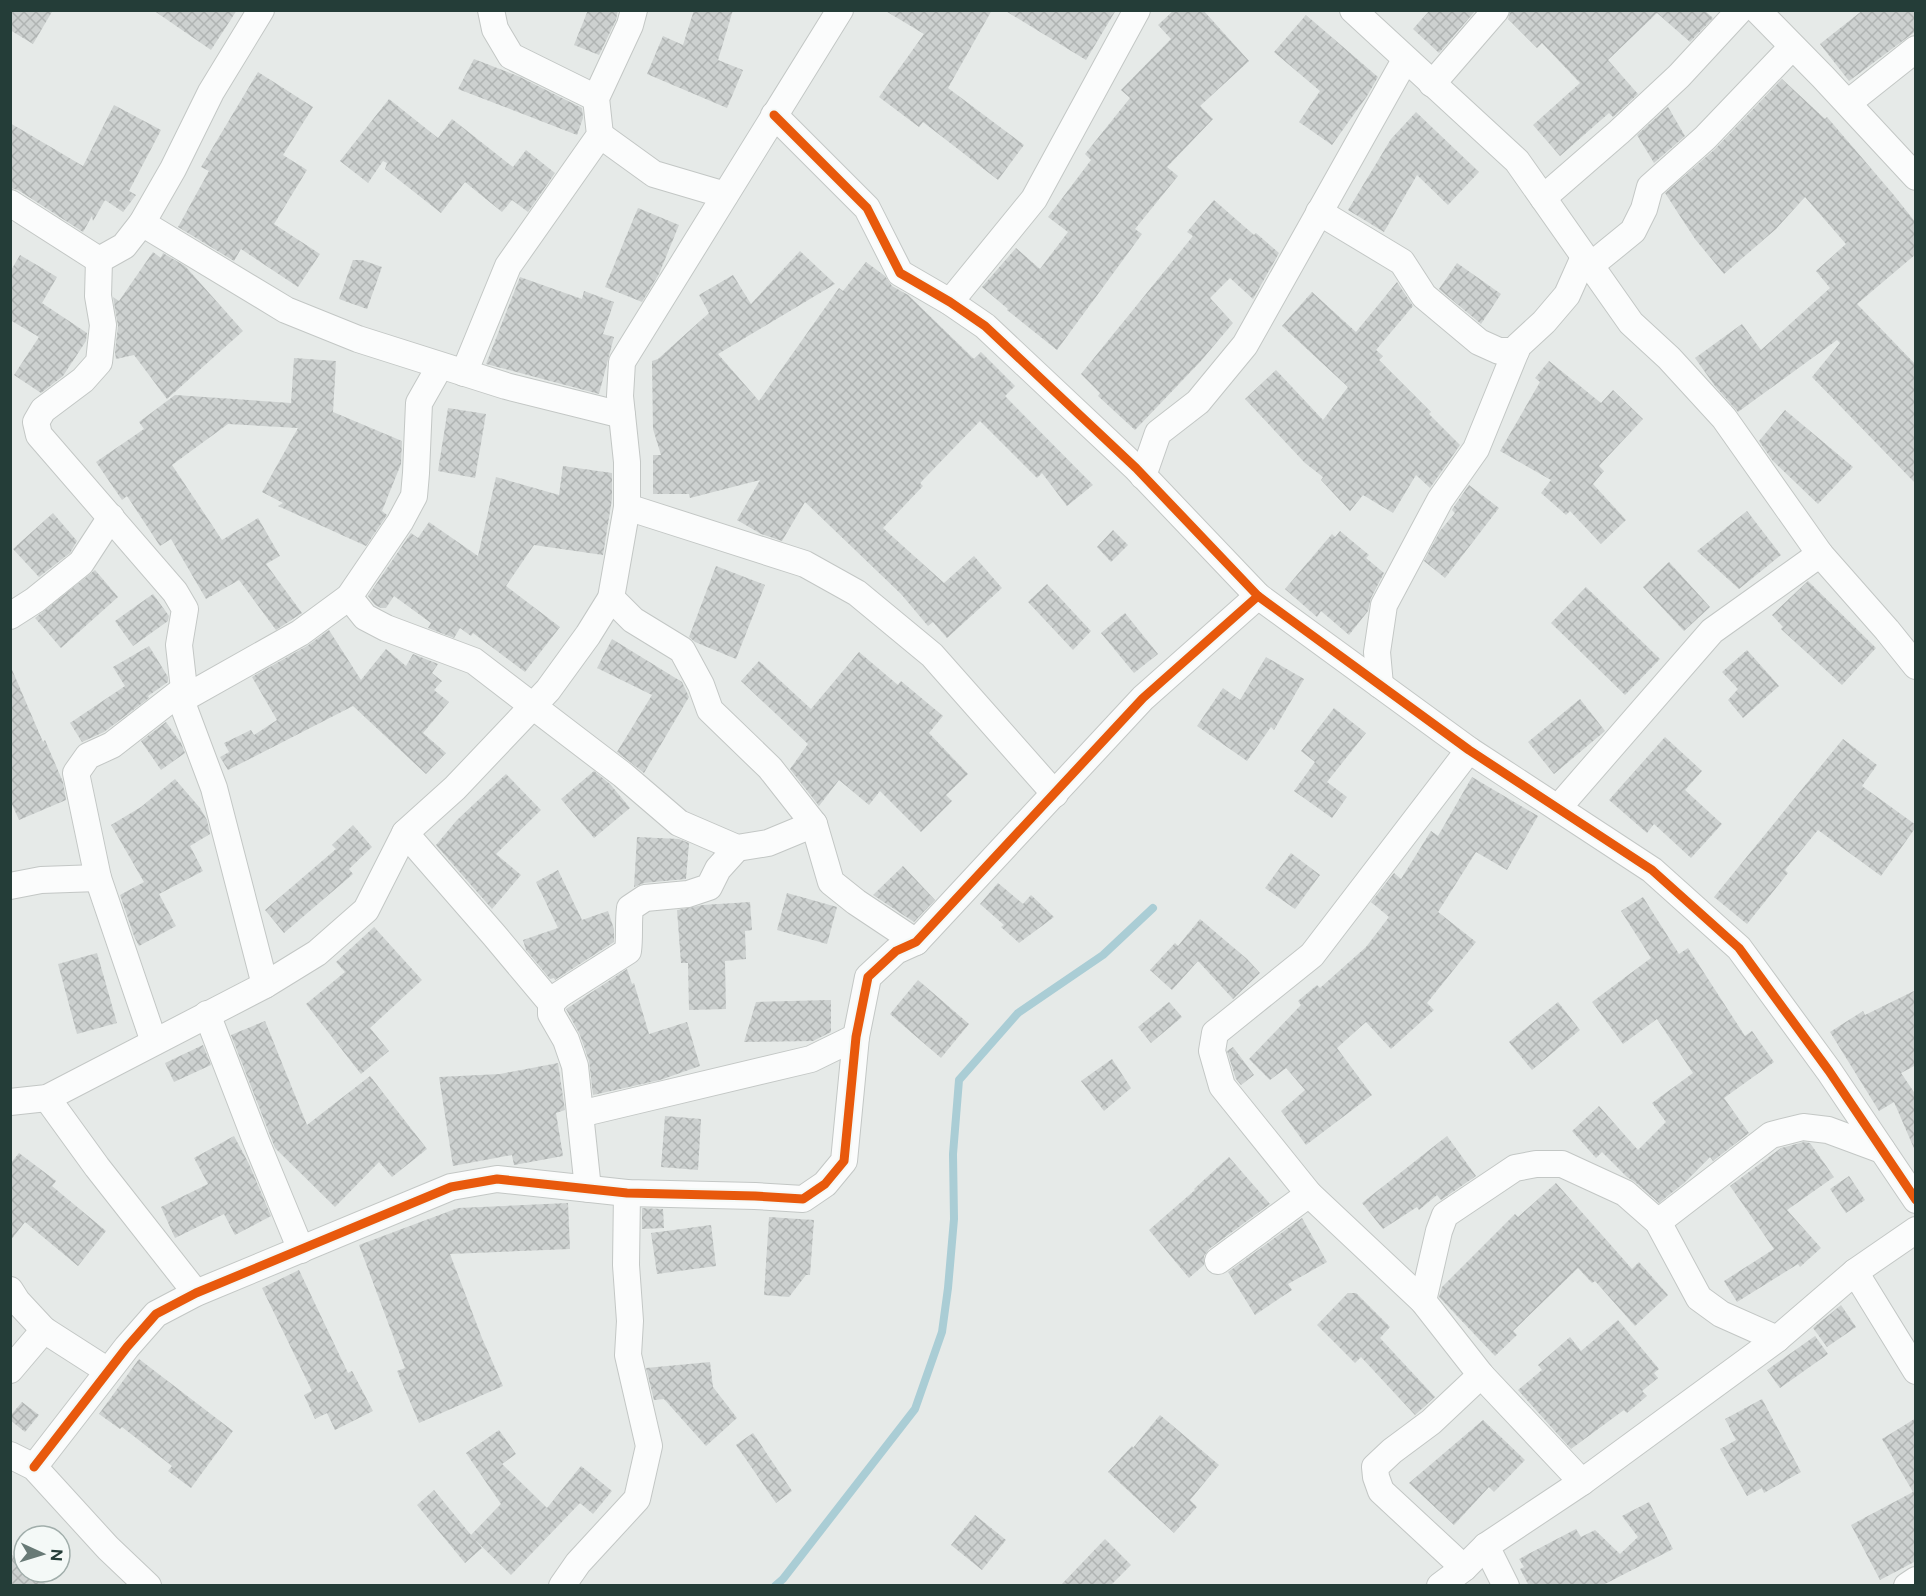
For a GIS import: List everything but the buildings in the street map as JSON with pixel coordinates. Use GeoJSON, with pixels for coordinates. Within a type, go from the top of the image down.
{"type":"FeatureCollection","features":[{"type":"Feature","properties":{"kind":"street"},"geometry":{"type":"LineString","coordinates":[[99,260],[124,246],[142,223],[173,170],[211,92],[261,10]]}},
{"type":"Feature","properties":{"kind":"street"},"geometry":{"type":"LineString","coordinates":[[492,10],[495,29],[511,56],[596,98]]}},
{"type":"Feature","properties":{"kind":"street"},"geometry":{"type":"LineString","coordinates":[[154,1042],[98,878],[76,773],[88,756],[112,745],[183,694],[300,633],[349,597],[400,522],[414,496],[419,403],[452,370],[508,266],[600,135],[596,98],[630,25],[634,10]]}},
{"type":"Feature","properties":{"kind":"street"},"geometry":{"type":"LineString","coordinates":[[10,1102],[47,1098],[265,985],[317,953],[366,910],[405,833],[455,788],[548,690],[588,635],[611,598],[627,507],[627,462],[620,396],[622,362],[840,10]]}},
{"type":"Feature","properties":{"kind":"street"},"geometry":{"type":"LineString","coordinates":[[950,302],[1034,199],[1137,10]]}},
{"type":"Feature","properties":{"kind":"street"},"geometry":{"type":"LineString","coordinates":[[1353,10],[1517,161],[1631,323],[1669,358],[1724,418],[1820,554],[1916,666]]}},
{"type":"Feature","properties":{"kind":"street"},"geometry":{"type":"LineString","coordinates":[[1432,84],[1496,10]]}},
{"type":"Feature","properties":{"kind":"street"},"geometry":{"type":"LineString","coordinates":[[1543,198],[1679,76],[1740,10]]}},
{"type":"Feature","properties":{"kind":"street"},"geometry":{"type":"LineString","coordinates":[[1757,10],[1916,177]]}},
{"type":"Feature","properties":{"kind":"street"},"geometry":{"type":"LineString","coordinates":[[1380,685],[1377,652],[1384,605],[1440,500],[1476,449],[1518,346],[1544,322],[1567,295],[1587,261],[1633,231],[1644,209],[1650,187],[1705,138],[1792,47]]}},
{"type":"Feature","properties":{"kind":"street"},"geometry":{"type":"LineString","coordinates":[[1848,103],[1916,49]]}},
{"type":"Feature","properties":{"kind":"street"},"geometry":{"type":"LineString","coordinates":[[1143,477],[1158,433],[1198,402],[1245,345],[1405,60]]}},
{"type":"Feature","properties":{"kind":"street"},"geometry":{"type":"LineString","coordinates":[[774,115],[867,208],[900,273],[950,302],[985,326],[1143,477],[1257,596],[1469,750],[1652,870],[1739,948],[1829,1071],[1916,1200]]}},
{"type":"Feature","properties":{"kind":"street"},"geometry":{"type":"LineString","coordinates":[[600,135],[654,174],[725,195]]}},
{"type":"Feature","properties":{"kind":"street"},"geometry":{"type":"LineString","coordinates":[[10,203],[99,260]]}},
{"type":"Feature","properties":{"kind":"street"},"geometry":{"type":"LineString","coordinates":[[1319,212],[1402,262],[1424,296],[1479,342],[1499,351],[1516,351]]}},
{"type":"Feature","properties":{"kind":"street"},"geometry":{"type":"LineString","coordinates":[[142,223],[286,310],[358,339],[506,386],[622,415]]}},
{"type":"Feature","properties":{"kind":"street"},"geometry":{"type":"LineString","coordinates":[[99,260],[98,296],[103,325],[99,362],[83,380],[43,410],[36,422],[39,435],[175,592],[185,609],[179,645],[183,694],[214,788],[265,985]]}},
{"type":"Feature","properties":{"kind":"street"},"geometry":{"type":"LineString","coordinates":[[627,507],[805,564],[857,593],[932,656],[1055,794]]}},
{"type":"Feature","properties":{"kind":"street"},"geometry":{"type":"LineString","coordinates":[[10,616],[35,600],[81,563],[111,517]]}},
{"type":"Feature","properties":{"kind":"street"},"geometry":{"type":"LineString","coordinates":[[1558,808],[1712,631],[1820,554]]}},
{"type":"Feature","properties":{"kind":"street"},"geometry":{"type":"LineString","coordinates":[[34,1467],[108,1371],[156,1314],[196,1293],[451,1187],[497,1179],[627,1193],[803,1199],[825,1184],[844,1161],[856,1037],[867,977],[896,951],[916,942],[1143,698],[1257,596]]}},
{"type":"Feature","properties":{"kind":"street"},"geometry":{"type":"LineString","coordinates":[[349,597],[365,617],[386,628],[474,661],[624,775],[679,823],[737,848],[768,843],[814,824]]}},
{"type":"Feature","properties":{"kind":"street"},"geometry":{"type":"LineString","coordinates":[[611,598],[633,620],[682,650],[701,685],[710,710],[770,768],[814,824],[831,882],[856,902],[916,942]]}},
{"type":"Feature","properties":{"kind":"street"},"geometry":{"type":"LineString","coordinates":[[1469,750],[1312,955],[1215,1033],[1212,1052],[1222,1086],[1310,1194],[1423,1301],[1481,1375],[1582,1482]]}},
{"type":"Feature","properties":{"kind":"street"},"geometry":{"type":"LineString","coordinates":[[405,833],[550,1003],[551,1014],[566,1040],[575,1066],[588,1189]]}},
{"type":"Feature","properties":{"kind":"street"},"geometry":{"type":"LineString","coordinates":[[550,1003],[628,951],[630,908],[645,898],[688,894],[709,887],[718,869],[737,848]]}},
{"type":"Feature","properties":{"kind":"street"},"geometry":{"type":"LineString","coordinates":[[10,886],[41,880],[98,878]]}},
{"type":"Feature","properties":{"kind":"street"},"geometry":{"type":"LineString","coordinates":[[207,1014],[301,1250]]}},
{"type":"Feature","properties":{"kind":"street"},"geometry":{"type":"LineString","coordinates":[[580,1114],[811,1059],[856,1037]]}},
{"type":"Feature","properties":{"kind":"street"},"geometry":{"type":"LineString","coordinates":[[47,1098],[97,1167],[196,1293]]}},
{"type":"Feature","properties":{"kind":"street"},"geometry":{"type":"LineString","coordinates":[[1658,1222],[1771,1135],[1803,1127],[1828,1130],[1882,1150]]}},
{"type":"Feature","properties":{"kind":"street"},"geometry":{"type":"LineString","coordinates":[[1423,1301],[1439,1231],[1445,1215],[1515,1168],[1536,1164],[1562,1164],[1625,1192],[1658,1222],[1699,1298],[1721,1314],[1777,1339]]}},
{"type":"Feature","properties":{"kind":"street"},"geometry":{"type":"LineString","coordinates":[[562,1586],[578,1563],[637,1498],[649,1446],[628,1354],[630,1321],[626,1265],[627,1193]]}},
{"type":"Feature","properties":{"kind":"street"},"geometry":{"type":"LineString","coordinates":[[1218,1261],[1310,1194]]}},
{"type":"Feature","properties":{"kind":"street"},"geometry":{"type":"LineString","coordinates":[[1440,1586],[1464,1568],[1486,1546],[1582,1482],[1777,1339],[1855,1272],[1916,1230]]}},
{"type":"Feature","properties":{"kind":"street"},"geometry":{"type":"LineString","coordinates":[[1855,1272],[1916,1371]]}},
{"type":"Feature","properties":{"kind":"street"},"geometry":{"type":"LineString","coordinates":[[10,1290],[44,1330],[108,1371]]}},
{"type":"Feature","properties":{"kind":"street"},"geometry":{"type":"LineString","coordinates":[[10,1370],[44,1330]]}},
{"type":"Feature","properties":{"kind":"street"},"geometry":{"type":"LineString","coordinates":[[1464,1568],[1381,1491],[1375,1467],[1392,1451],[1431,1422],[1481,1375]]}},
{"type":"Feature","properties":{"kind":"street"},"geometry":{"type":"LineString","coordinates":[[10,1455],[34,1467],[108,1548],[148,1586]]}},
{"type":"Feature","properties":{"kind":"street"},"geometry":{"type":"LineString","coordinates":[[1486,1546],[1506,1586]]}},
{"type":"Feature","properties":{"kind":"street"},"geometry":{"type":"LineString","coordinates":[[1907,1586],[1916,1580]]}},
{"type":"Feature","properties":{"kind":"waterway"},"geometry":{"type":"LineString","coordinates":[[775,1586],[783,1579],[915,1409],[942,1332],[948,1288],[954,1219],[953,1154],[959,1080],[1018,1013],[1103,955],[1153,908]]}},
{"type":"Feature","properties":{"kind":"cycle path"},"geometry":{"type":"LineString","coordinates":[[774,115],[867,208],[900,273],[950,302],[985,326],[1136,468],[1258,596],[1469,750],[1652,870],[1739,948],[1829,1071],[1916,1200]]}},
{"type":"Feature","properties":{"kind":"cycle path"},"geometry":{"type":"LineString","coordinates":[[34,1467],[127,1347],[156,1314],[196,1293],[451,1187],[497,1179],[627,1193],[803,1199],[825,1184],[844,1161],[856,1037],[868,977],[896,951],[916,942],[1143,698],[1258,596]]}}]}
